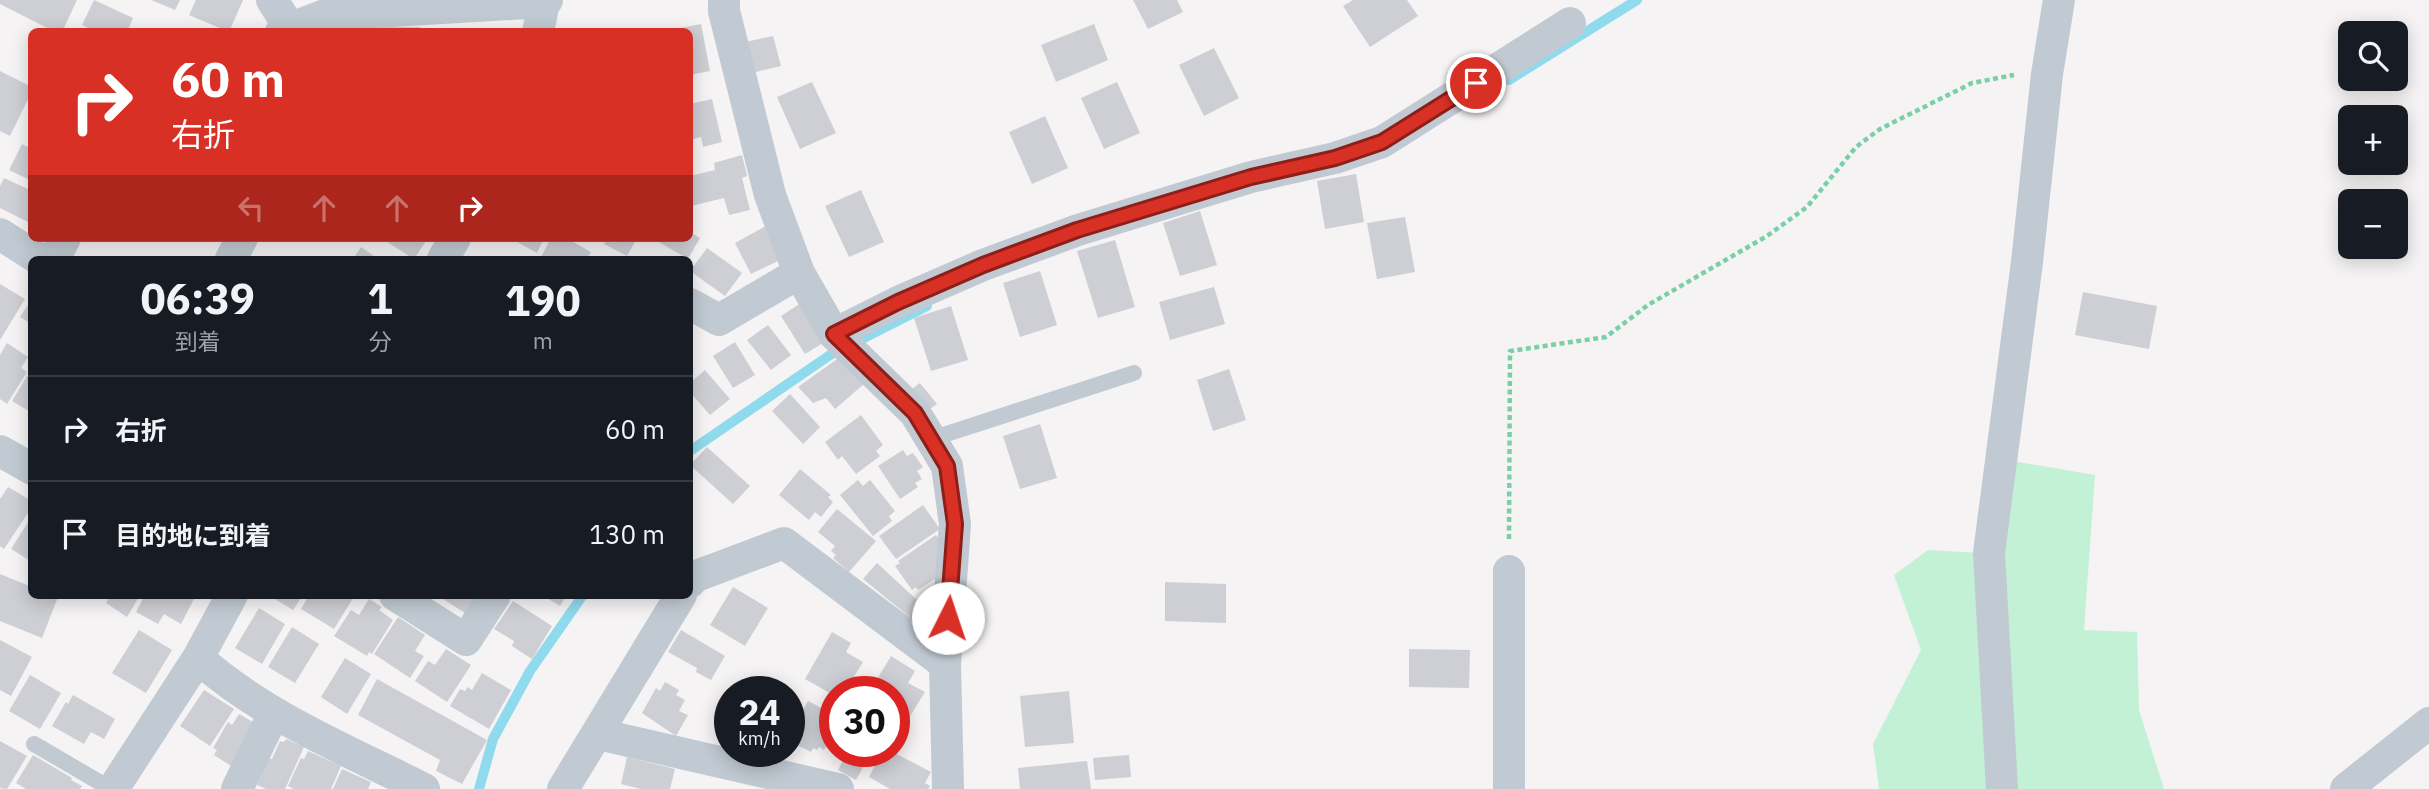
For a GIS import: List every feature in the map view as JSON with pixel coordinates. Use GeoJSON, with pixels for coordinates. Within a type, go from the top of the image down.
{"type":"FeatureCollection","features":[{"type":"Feature","properties":{"kind":"street"},"geometry":{"type":"LineString","coordinates":[[272,0],[284,28]]}},
{"type":"Feature","properties":{"kind":"street"},"geometry":{"type":"LineString","coordinates":[[724,0],[724,11],[770,195],[799,273],[834,334],[915,413],[947,466],[955,524],[945,664],[948,789]]}},
{"type":"Feature","properties":{"kind":"street"},"geometry":{"type":"LineString","coordinates":[[2002,789],[1989,553],[2027,262],[2047,74],[2059,0]]}},
{"type":"Feature","properties":{"kind":"street"},"geometry":{"type":"LineString","coordinates":[[290,28],[325,15],[543,11]]}},
{"type":"Feature","properties":{"kind":"street"},"geometry":{"type":"LineString","coordinates":[[834,334],[898,302],[983,265],[1077,230],[1251,177],[1335,158],[1382,142],[1570,23]]}},
{"type":"Feature","properties":{"kind":"street"},"geometry":{"type":"LineString","coordinates":[[0,234],[34,256]]}},
{"type":"Feature","properties":{"kind":"street"},"geometry":{"type":"LineString","coordinates":[[693,306],[719,320],[799,273]]}},
{"type":"Feature","properties":{"kind":"street"},"geometry":{"type":"LineString","coordinates":[[0,451],[28,467]]}},
{"type":"Feature","properties":{"kind":"street"},"geometry":{"type":"LineString","coordinates":[[693,577],[784,543],[945,664]]}},
{"type":"Feature","properties":{"kind":"street"},"geometry":{"type":"LineString","coordinates":[[1509,572],[1509,789]]}},
{"type":"Feature","properties":{"kind":"street"},"geometry":{"type":"LineString","coordinates":[[112,789],[198,658],[230,599]]}},
{"type":"Feature","properties":{"kind":"street"},"geometry":{"type":"LineString","coordinates":[[401,599],[466,640],[492,599]]}},
{"type":"Feature","properties":{"kind":"street"},"geometry":{"type":"LineString","coordinates":[[564,789],[679,599]]}},
{"type":"Feature","properties":{"kind":"street"},"geometry":{"type":"LineString","coordinates":[[198,658],[221,678],[274,713],[424,789]]}},
{"type":"Feature","properties":{"kind":"street"},"geometry":{"type":"LineString","coordinates":[[237,789],[274,713]]}},
{"type":"Feature","properties":{"kind":"street"},"geometry":{"type":"LineString","coordinates":[[2346,789],[2429,723]]}},
{"type":"Feature","properties":{"kind":"street"},"geometry":{"type":"LineString","coordinates":[[598,734],[838,789]]}},
{"type":"Feature","properties":{"kind":"lane"},"geometry":{"type":"LineString","coordinates":[[932,439],[1135,373]]}},
{"type":"Feature","properties":{"kind":"lane"},"geometry":{"type":"LineString","coordinates":[[34,744],[112,789]]}},
{"type":"Feature","properties":{"kind":"path"},"geometry":{"type":"LineString","coordinates":[[1509,572],[1510,351],[1606,337],[1648,305],[1744,250],[1807,207],[1856,147],[1880,130],[1972,83],[2005,75],[2047,74]]}},
{"type":"Feature","properties":{"kind":"green space"},"geometry":{"type":"Polygon","coordinates":[[[2012,461],[2095,475],[2084,630],[2137,632],[2139,710],[2164,789],[1879,789],[1873,744],[1921,650],[1894,575],[1928,550],[1999,554],[2012,461]]]}},
{"type":"Feature","properties":{"kind":"building"},"geometry":{"type":"Polygon","coordinates":[[[0,0],[77,0],[64,28],[47,28],[0,4],[0,0]]]}},
{"type":"Feature","properties":{"kind":"building"},"geometry":{"type":"Polygon","coordinates":[[[94,0],[133,18],[129,28],[88,28],[82,25],[94,0]]]}},
{"type":"Feature","properties":{"kind":"building"},"geometry":{"type":"Polygon","coordinates":[[[151,0],[180,0],[175,10],[151,0]]]}},
{"type":"Feature","properties":{"kind":"building"},"geometry":{"type":"Polygon","coordinates":[[[196,0],[243,0],[231,28],[220,28],[189,15],[196,0]]]}},
{"type":"Feature","properties":{"kind":"building"},"geometry":{"type":"Polygon","coordinates":[[[1133,0],[1177,0],[1183,12],[1148,29],[1133,0]]]}},
{"type":"Feature","properties":{"kind":"building"},"geometry":{"type":"Polygon","coordinates":[[[1353,0],[1407,0],[1418,16],[1370,47],[1343,6],[1353,0]]]}},
{"type":"Feature","properties":{"kind":"building"},"geometry":{"type":"Polygon","coordinates":[[[701,24],[710,71],[693,74],[693,28],[680,28],[701,24]]]}},
{"type":"Feature","properties":{"kind":"building"},"geometry":{"type":"Polygon","coordinates":[[[1094,24],[1108,60],[1056,82],[1041,45],[1094,24]]]}},
{"type":"Feature","properties":{"kind":"building"},"geometry":{"type":"Polygon","coordinates":[[[378,27],[420,27],[420,28],[378,27]]]}},
{"type":"Feature","properties":{"kind":"building"},"geometry":{"type":"Polygon","coordinates":[[[773,36],[781,66],[752,73],[745,42],[773,36]]]}},
{"type":"Feature","properties":{"kind":"building"},"geometry":{"type":"Polygon","coordinates":[[[1214,48],[1239,98],[1204,116],[1179,65],[1214,48]]]}},
{"type":"Feature","properties":{"kind":"building"},"geometry":{"type":"Polygon","coordinates":[[[0,71],[28,85],[28,99],[10,136],[0,131],[0,71]]]}},
{"type":"Feature","properties":{"kind":"building"},"geometry":{"type":"Polygon","coordinates":[[[812,82],[836,133],[800,149],[777,97],[812,82]]]}},
{"type":"Feature","properties":{"kind":"building"},"geometry":{"type":"Polygon","coordinates":[[[1117,82],[1140,133],[1104,149],[1081,98],[1117,82]]]}},
{"type":"Feature","properties":{"kind":"building"},"geometry":{"type":"Polygon","coordinates":[[[712,99],[722,142],[703,147],[701,137],[693,139],[693,103],[712,99]]]}},
{"type":"Feature","properties":{"kind":"building"},"geometry":{"type":"Polygon","coordinates":[[[1045,116],[1068,168],[1032,184],[1009,132],[1045,116]]]}},
{"type":"Feature","properties":{"kind":"building"},"geometry":{"type":"Polygon","coordinates":[[[22,144],[28,147],[28,179],[9,170],[22,144]]]}},
{"type":"Feature","properties":{"kind":"building"},"geometry":{"type":"Polygon","coordinates":[[[742,155],[747,176],[742,178],[750,210],[729,215],[724,198],[693,206],[693,175],[715,170],[714,163],[742,155]]]}},
{"type":"Feature","properties":{"kind":"building"},"geometry":{"type":"Polygon","coordinates":[[[1356,174],[1364,222],[1325,229],[1317,181],[1356,174]]]}},
{"type":"Feature","properties":{"kind":"building"},"geometry":{"type":"Polygon","coordinates":[[[4,178],[28,189],[28,222],[0,208],[0,186],[4,178]]]}},
{"type":"Feature","properties":{"kind":"building"},"geometry":{"type":"Polygon","coordinates":[[[861,190],[884,242],[849,257],[825,206],[861,190]]]}},
{"type":"Feature","properties":{"kind":"building"},"geometry":{"type":"Polygon","coordinates":[[[1200,211],[1217,265],[1180,276],[1163,223],[1200,211]]]}},
{"type":"Feature","properties":{"kind":"building"},"geometry":{"type":"Polygon","coordinates":[[[1405,217],[1415,272],[1377,279],[1367,223],[1405,217]]]}},
{"type":"Feature","properties":{"kind":"building"},"geometry":{"type":"Polygon","coordinates":[[[766,226],[782,259],[751,274],[735,243],[766,226]]]}},
{"type":"Feature","properties":{"kind":"building"},"geometry":{"type":"Polygon","coordinates":[[[693,234],[700,238],[690,256],[683,256],[659,242],[693,242],[693,234]]]}},
{"type":"Feature","properties":{"kind":"building"},"geometry":{"type":"Polygon","coordinates":[[[1115,240],[1135,307],[1098,318],[1077,251],[1115,240]]]}},
{"type":"Feature","properties":{"kind":"building"},"geometry":{"type":"Polygon","coordinates":[[[387,242],[425,242],[416,256],[409,256],[387,242]]]}},
{"type":"Feature","properties":{"kind":"building"},"geometry":{"type":"Polygon","coordinates":[[[517,242],[542,242],[537,253],[517,242]]]}},
{"type":"Feature","properties":{"kind":"building"},"geometry":{"type":"Polygon","coordinates":[[[549,242],[573,242],[591,252],[589,256],[542,256],[549,242]]]}},
{"type":"Feature","properties":{"kind":"building"},"geometry":{"type":"Polygon","coordinates":[[[605,242],[635,242],[627,256],[604,244],[605,242]]]}},
{"type":"Feature","properties":{"kind":"building"},"geometry":{"type":"Polygon","coordinates":[[[361,247],[374,256],[355,256],[361,247]]]}},
{"type":"Feature","properties":{"kind":"building"},"geometry":{"type":"Polygon","coordinates":[[[707,248],[742,273],[725,296],[693,273],[693,267],[707,248]]]}},
{"type":"Feature","properties":{"kind":"building"},"geometry":{"type":"Polygon","coordinates":[[[1040,271],[1057,325],[1020,337],[1003,283],[1040,271]]]}},
{"type":"Feature","properties":{"kind":"building"},"geometry":{"type":"Polygon","coordinates":[[[0,284],[25,299],[0,340],[0,284]]]}},
{"type":"Feature","properties":{"kind":"building"},"geometry":{"type":"Polygon","coordinates":[[[1214,287],[1225,324],[1170,340],[1159,302],[1214,287]]]}},
{"type":"Feature","properties":{"kind":"building"},"geometry":{"type":"Polygon","coordinates":[[[2083,292],[2157,306],[2149,349],[2075,335],[2083,292]]]}},
{"type":"Feature","properties":{"kind":"building"},"geometry":{"type":"Polygon","coordinates":[[[801,303],[826,341],[805,354],[781,316],[801,303]]]}},
{"type":"Feature","properties":{"kind":"building"},"geometry":{"type":"Polygon","coordinates":[[[28,305],[28,322],[20,317],[28,305]]]}},
{"type":"Feature","properties":{"kind":"building"},"geometry":{"type":"Polygon","coordinates":[[[951,306],[968,360],[931,371],[914,318],[951,306]]]}},
{"type":"Feature","properties":{"kind":"building"},"geometry":{"type":"Polygon","coordinates":[[[768,325],[791,355],[771,370],[747,340],[768,325]]]}},
{"type":"Feature","properties":{"kind":"building"},"geometry":{"type":"Polygon","coordinates":[[[735,342],[755,375],[733,388],[713,356],[735,342]]]}},
{"type":"Feature","properties":{"kind":"building"},"geometry":{"type":"Polygon","coordinates":[[[7,343],[28,357],[21,368],[27,372],[7,404],[0,399],[0,355],[7,343]]]}},
{"type":"Feature","properties":{"kind":"building"},"geometry":{"type":"Polygon","coordinates":[[[840,357],[864,384],[835,409],[826,398],[813,403],[798,387],[840,357]]]}},
{"type":"Feature","properties":{"kind":"building"},"geometry":{"type":"Polygon","coordinates":[[[1229,369],[1246,420],[1213,431],[1197,380],[1229,369]]]}},
{"type":"Feature","properties":{"kind":"building"},"geometry":{"type":"Polygon","coordinates":[[[705,370],[730,399],[710,415],[693,395],[693,380],[705,370]]]}},
{"type":"Feature","properties":{"kind":"building"},"geometry":{"type":"Polygon","coordinates":[[[28,375],[28,411],[12,401],[28,375]]]}},
{"type":"Feature","properties":{"kind":"building"},"geometry":{"type":"Polygon","coordinates":[[[920,383],[937,404],[926,412],[909,391],[920,383]]]}},
{"type":"Feature","properties":{"kind":"building"},"geometry":{"type":"Polygon","coordinates":[[[790,394],[820,427],[803,444],[772,411],[790,394]]]}},
{"type":"Feature","properties":{"kind":"building"},"geometry":{"type":"Polygon","coordinates":[[[861,415],[883,445],[876,451],[880,456],[856,474],[842,456],[838,460],[825,442],[861,415]]]}},
{"type":"Feature","properties":{"kind":"building"},"geometry":{"type":"Polygon","coordinates":[[[1040,424],[1057,478],[1020,489],[1003,436],[1040,424]]]}},
{"type":"Feature","properties":{"kind":"building"},"geometry":{"type":"Polygon","coordinates":[[[707,447],[750,486],[733,504],[693,468],[693,462],[707,447]]]}},
{"type":"Feature","properties":{"kind":"building"},"geometry":{"type":"Polygon","coordinates":[[[903,450],[907,456],[913,453],[923,467],[917,471],[922,479],[915,483],[918,487],[900,499],[878,466],[903,450]]]}},
{"type":"Feature","properties":{"kind":"building"},"geometry":{"type":"Polygon","coordinates":[[[800,469],[831,495],[828,497],[833,502],[821,517],[815,512],[809,520],[779,495],[800,469]]]}},
{"type":"Feature","properties":{"kind":"building"},"geometry":{"type":"Polygon","coordinates":[[[858,480],[863,486],[870,480],[895,511],[889,516],[892,521],[873,536],[840,495],[858,480]]]}},
{"type":"Feature","properties":{"kind":"building"},"geometry":{"type":"Polygon","coordinates":[[[8,487],[28,499],[28,513],[4,549],[0,546],[0,499],[8,487]]]}},
{"type":"Feature","properties":{"kind":"building"},"geometry":{"type":"Polygon","coordinates":[[[923,505],[940,529],[896,559],[879,536],[923,505]]]}},
{"type":"Feature","properties":{"kind":"building"},"geometry":{"type":"Polygon","coordinates":[[[837,509],[876,541],[849,572],[833,558],[836,555],[831,551],[835,546],[818,532],[837,509]]]}},
{"type":"Feature","properties":{"kind":"building"},"geometry":{"type":"Polygon","coordinates":[[[28,522],[28,560],[11,549],[28,522]]]}},
{"type":"Feature","properties":{"kind":"building"},"geometry":{"type":"Polygon","coordinates":[[[936,535],[945,547],[939,576],[918,590],[916,587],[912,590],[895,566],[900,563],[898,561],[936,535]]]}},
{"type":"Feature","properties":{"kind":"building"},"geometry":{"type":"Polygon","coordinates":[[[877,563],[917,600],[915,602],[922,608],[912,619],[863,579],[877,563]]]}},
{"type":"Feature","properties":{"kind":"building"},"geometry":{"type":"Polygon","coordinates":[[[0,574],[28,585],[28,599],[57,599],[42,638],[0,621],[0,574]]]}},
{"type":"Feature","properties":{"kind":"building"},"geometry":{"type":"Polygon","coordinates":[[[1165,582],[1226,584],[1226,623],[1165,621],[1165,582]]]}},
{"type":"Feature","properties":{"kind":"building"},"geometry":{"type":"Polygon","coordinates":[[[733,587],[768,608],[745,646],[710,625],[733,587]]]}},
{"type":"Feature","properties":{"kind":"building"},"geometry":{"type":"Polygon","coordinates":[[[108,599],[138,599],[127,617],[106,603],[108,599]]]}},
{"type":"Feature","properties":{"kind":"building"},"geometry":{"type":"Polygon","coordinates":[[[143,599],[194,599],[181,624],[164,614],[158,624],[136,612],[143,599]]]}},
{"type":"Feature","properties":{"kind":"building"},"geometry":{"type":"Polygon","coordinates":[[[275,599],[300,599],[293,610],[275,599]]]}},
{"type":"Feature","properties":{"kind":"building"},"geometry":{"type":"Polygon","coordinates":[[[307,599],[353,599],[334,629],[301,609],[307,599]]]}},
{"type":"Feature","properties":{"kind":"building"},"geometry":{"type":"Polygon","coordinates":[[[369,599],[382,607],[379,610],[393,620],[372,654],[369,652],[367,656],[334,636],[351,610],[359,615],[369,599]]]}},
{"type":"Feature","properties":{"kind":"building"},"geometry":{"type":"Polygon","coordinates":[[[443,599],[474,599],[465,613],[443,599]]]}},
{"type":"Feature","properties":{"kind":"building"},"geometry":{"type":"Polygon","coordinates":[[[549,599],[564,599],[560,606],[549,599]]]}},
{"type":"Feature","properties":{"kind":"building"},"geometry":{"type":"Polygon","coordinates":[[[513,601],[552,626],[532,659],[512,646],[514,641],[494,629],[513,601]]]}},
{"type":"Feature","properties":{"kind":"building"},"geometry":{"type":"Polygon","coordinates":[[[259,608],[285,624],[262,664],[235,648],[259,608]]]}},
{"type":"Feature","properties":{"kind":"building"},"geometry":{"type":"Polygon","coordinates":[[[398,617],[425,635],[415,651],[424,656],[410,678],[374,654],[398,617]]]}},
{"type":"Feature","properties":{"kind":"building"},"geometry":{"type":"Polygon","coordinates":[[[292,627],[319,644],[295,683],[268,667],[292,627]]]}},
{"type":"Feature","properties":{"kind":"building"},"geometry":{"type":"Polygon","coordinates":[[[139,630],[172,650],[146,693],[112,673],[139,630]]]}},
{"type":"Feature","properties":{"kind":"building"},"geometry":{"type":"Polygon","coordinates":[[[681,630],[725,656],[711,680],[696,672],[697,668],[668,652],[681,630]]]}},
{"type":"Feature","properties":{"kind":"building"},"geometry":{"type":"Polygon","coordinates":[[[832,632],[851,643],[846,652],[863,662],[854,676],[819,676],[819,687],[805,679],[832,632]]]}},
{"type":"Feature","properties":{"kind":"building"},"geometry":{"type":"Polygon","coordinates":[[[0,640],[32,657],[11,696],[0,690],[0,640]]]}},
{"type":"Feature","properties":{"kind":"building"},"geometry":{"type":"Polygon","coordinates":[[[446,649],[471,665],[447,702],[415,681],[428,661],[435,665],[446,649]]]}},
{"type":"Feature","properties":{"kind":"building"},"geometry":{"type":"Polygon","coordinates":[[[1409,649],[1470,650],[1469,688],[1409,687],[1409,649]]]}},
{"type":"Feature","properties":{"kind":"building"},"geometry":{"type":"Polygon","coordinates":[[[891,656],[915,671],[910,680],[910,676],[879,676],[891,656]]]}},
{"type":"Feature","properties":{"kind":"building"},"geometry":{"type":"Polygon","coordinates":[[[345,658],[371,674],[347,714],[321,697],[345,658]]]}},
{"type":"Feature","properties":{"kind":"building"},"geometry":{"type":"Polygon","coordinates":[[[482,673],[511,690],[489,729],[450,706],[460,689],[465,691],[468,687],[472,690],[482,673]]]}},
{"type":"Feature","properties":{"kind":"building"},"geometry":{"type":"Polygon","coordinates":[[[30,675],[61,693],[40,729],[9,711],[30,675]]]}},
{"type":"Feature","properties":{"kind":"building"},"geometry":{"type":"Polygon","coordinates":[[[377,679],[487,740],[462,784],[436,771],[440,760],[358,715],[377,679]]]}},
{"type":"Feature","properties":{"kind":"building"},"geometry":{"type":"Polygon","coordinates":[[[665,682],[679,690],[676,695],[685,700],[679,711],[688,715],[676,736],[642,713],[656,688],[660,691],[665,682]]]}},
{"type":"Feature","properties":{"kind":"building"},"geometry":{"type":"Polygon","coordinates":[[[910,684],[925,692],[910,716],[910,684]]]}},
{"type":"Feature","properties":{"kind":"building"},"geometry":{"type":"Polygon","coordinates":[[[204,690],[234,709],[210,746],[180,726],[204,690]]]}},
{"type":"Feature","properties":{"kind":"building"},"geometry":{"type":"Polygon","coordinates":[[[1069,691],[1074,743],[1025,747],[1020,696],[1069,691]]]}},
{"type":"Feature","properties":{"kind":"building"},"geometry":{"type":"Polygon","coordinates":[[[73,695],[115,719],[104,739],[91,732],[84,744],[52,726],[73,695]]]}},
{"type":"Feature","properties":{"kind":"building"},"geometry":{"type":"Polygon","coordinates":[[[808,701],[819,707],[819,747],[817,750],[813,748],[811,752],[805,749],[805,706],[808,701]]]}},
{"type":"Feature","properties":{"kind":"building"},"geometry":{"type":"Polygon","coordinates":[[[239,714],[256,724],[234,768],[214,755],[217,750],[213,748],[228,722],[232,725],[239,714]]]}},
{"type":"Feature","properties":{"kind":"building"},"geometry":{"type":"Polygon","coordinates":[[[286,739],[304,747],[285,789],[266,789],[257,785],[268,758],[272,759],[280,741],[284,742],[286,739]]]}},
{"type":"Feature","properties":{"kind":"building"},"geometry":{"type":"Polygon","coordinates":[[[0,741],[27,756],[7,789],[0,788],[0,741]]]}},
{"type":"Feature","properties":{"kind":"building"},"geometry":{"type":"Polygon","coordinates":[[[308,751],[341,766],[331,789],[294,789],[288,786],[301,758],[304,759],[308,751]]]}},
{"type":"Feature","properties":{"kind":"building"},"geometry":{"type":"Polygon","coordinates":[[[33,755],[72,778],[71,780],[82,786],[80,789],[26,789],[16,783],[33,755]]]}},
{"type":"Feature","properties":{"kind":"building"},"geometry":{"type":"Polygon","coordinates":[[[1129,755],[1131,777],[1095,780],[1093,758],[1129,755]]]}},
{"type":"Feature","properties":{"kind":"building"},"geometry":{"type":"Polygon","coordinates":[[[627,757],[675,769],[670,789],[641,789],[621,784],[627,757]]]}},
{"type":"Feature","properties":{"kind":"building"},"geometry":{"type":"Polygon","coordinates":[[[910,761],[931,772],[925,783],[930,786],[928,789],[890,789],[869,777],[874,767],[910,767],[910,761]]]}},
{"type":"Feature","properties":{"kind":"building"},"geometry":{"type":"Polygon","coordinates":[[[1087,761],[1091,789],[1020,789],[1018,768],[1087,761]]]}},
{"type":"Feature","properties":{"kind":"building"},"geometry":{"type":"Polygon","coordinates":[[[840,767],[863,767],[856,780],[838,770],[840,767]]]}},
{"type":"Feature","properties":{"kind":"building"},"geometry":{"type":"Polygon","coordinates":[[[342,769],[371,782],[368,789],[333,789],[342,769]]]}},
{"type":"Feature","properties":{"kind":"waterway"},"geometry":{"type":"LineString","coordinates":[[1509,80],[1637,0]]}},
{"type":"Feature","properties":{"kind":"waterway"},"geometry":{"type":"LineString","coordinates":[[693,449],[830,355],[927,306]]}},
{"type":"Feature","properties":{"kind":"waterway"},"geometry":{"type":"LineString","coordinates":[[479,789],[493,739],[530,671],[580,599]]}},
{"type":"Feature","properties":{"kind":"route"},"geometry":{"type":"LineString","coordinates":[[948,618],[955,524],[947,466],[915,413],[834,334],[898,302],[983,265],[1077,230],[1251,177],[1335,158],[1382,142],[1476,83]]}}]}
